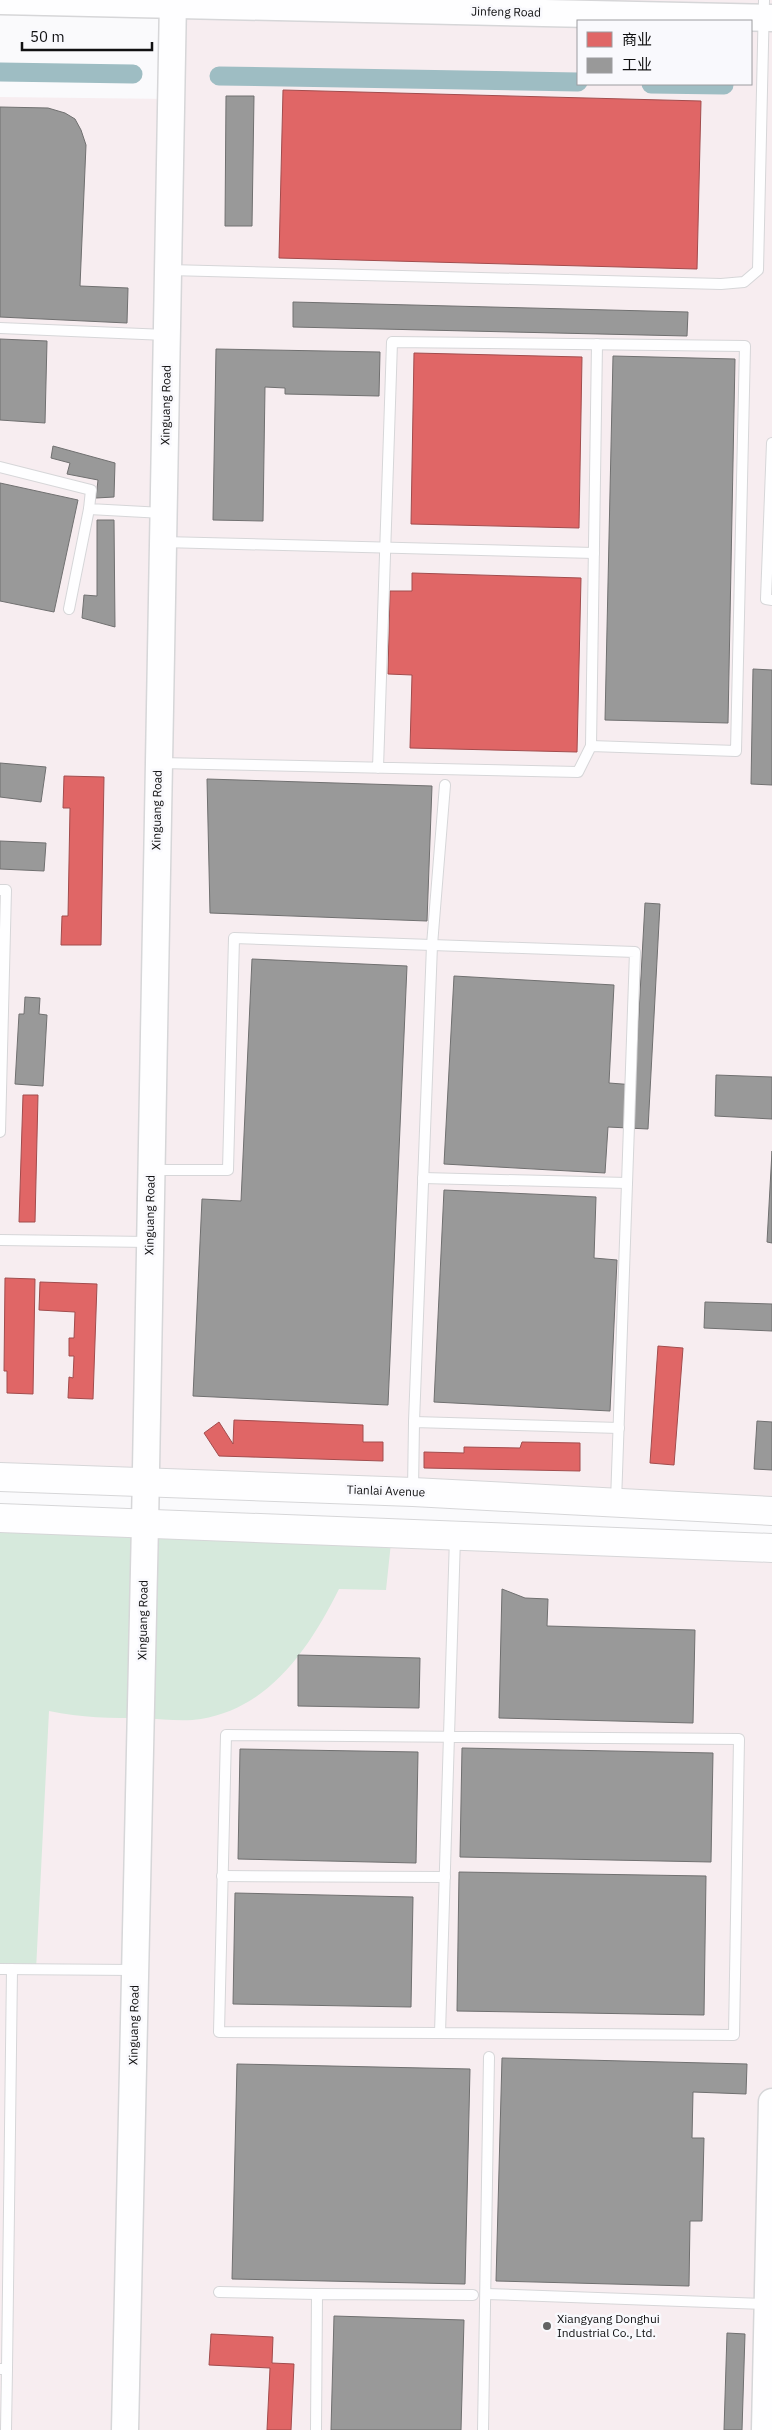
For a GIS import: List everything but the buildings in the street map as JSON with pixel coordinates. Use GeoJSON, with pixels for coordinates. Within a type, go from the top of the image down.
{"type":"FeatureCollection","features":[{"type":"Feature","properties":{"kind":"main road","name":"Tianlai Avenue"},"geometry":{"type":"LineString","coordinates":[[0,1477],[413,1492],[772,1511]]}},
{"type":"Feature","properties":{"kind":"main road"},"geometry":{"type":"LineString","coordinates":[[0,1518],[772,1548]]}},
{"type":"Feature","properties":{"kind":"street","name":"Jinfeng Road"},"geometry":{"type":"LineString","coordinates":[[0,1],[767,12]]}},
{"type":"Feature","properties":{"kind":"street","name":"Xinguang Road"},"geometry":{"type":"LineString","coordinates":[[125,2430],[145,1524],[144,1483],[168,335],[173,2]]}},
{"type":"Feature","properties":{"kind":"street"},"geometry":{"type":"LineString","coordinates":[[765,2430],[772,2102]]}},
{"type":"Feature","properties":{"kind":"lane"},"geometry":{"type":"LineString","coordinates":[[169,270],[721,284],[744,282],[758,270],[767,12]]}},
{"type":"Feature","properties":{"kind":"lane"},"geometry":{"type":"LineString","coordinates":[[0,328],[168,335]]}},
{"type":"Feature","properties":{"kind":"lane"},"geometry":{"type":"LineString","coordinates":[[378,768],[392,342],[745,346],[736,751],[591,746]]}},
{"type":"Feature","properties":{"kind":"lane"},"geometry":{"type":"LineString","coordinates":[[158,763],[578,772],[591,746],[597,344]]}},
{"type":"Feature","properties":{"kind":"lane"},"geometry":{"type":"LineString","coordinates":[[772,443],[766,599],[772,600]]}},
{"type":"Feature","properties":{"kind":"lane"},"geometry":{"type":"LineString","coordinates":[[0,467],[91,490],[69,609]]}},
{"type":"Feature","properties":{"kind":"lane"},"geometry":{"type":"LineString","coordinates":[[89,509],[164,513]]}},
{"type":"Feature","properties":{"kind":"lane"},"geometry":{"type":"LineString","coordinates":[[163,542],[594,553]]}},
{"type":"Feature","properties":{"kind":"lane"},"geometry":{"type":"LineString","coordinates":[[413,1492],[432,945],[445,784]]}},
{"type":"Feature","properties":{"kind":"lane"},"geometry":{"type":"LineString","coordinates":[[0,890],[6,890],[0,1132]]}},
{"type":"Feature","properties":{"kind":"lane"},"geometry":{"type":"LineString","coordinates":[[151,1170],[228,1170],[234,938],[635,952],[616,1504]]}},
{"type":"Feature","properties":{"kind":"lane"},"geometry":{"type":"LineString","coordinates":[[423,1178],[627,1183]]}},
{"type":"Feature","properties":{"kind":"lane"},"geometry":{"type":"LineString","coordinates":[[0,1240],[149,1242]]}},
{"type":"Feature","properties":{"kind":"lane"},"geometry":{"type":"LineString","coordinates":[[414,1422],[619,1428]]}},
{"type":"Feature","properties":{"kind":"lane"},"geometry":{"type":"LineString","coordinates":[[440,2033],[455,1536]]}},
{"type":"Feature","properties":{"kind":"lane"},"geometry":{"type":"LineString","coordinates":[[226,1735],[449,1737],[739,1739],[734,2036],[219,2032],[226,1735]]}},
{"type":"Feature","properties":{"kind":"lane"},"geometry":{"type":"LineString","coordinates":[[222,1876],[445,1877]]}},
{"type":"Feature","properties":{"kind":"lane"},"geometry":{"type":"LineString","coordinates":[[0,1969],[135,1970]]}},
{"type":"Feature","properties":{"kind":"lane"},"geometry":{"type":"LineString","coordinates":[[6,2430],[4,2369],[12,1969]]}},
{"type":"Feature","properties":{"kind":"lane"},"geometry":{"type":"LineString","coordinates":[[483,2430],[489,2057]]}},
{"type":"Feature","properties":{"kind":"lane"},"geometry":{"type":"LineString","coordinates":[[219,2292],[473,2295]]}},
{"type":"Feature","properties":{"kind":"lane"},"geometry":{"type":"LineString","coordinates":[[316,2430],[317,2294]]}},
{"type":"Feature","properties":{"kind":"lane"},"geometry":{"type":"LineString","coordinates":[[486,2294],[768,2304]]}},
{"type":"Feature","properties":{"kind":"shaded area"},"geometry":{"type":"Polygon","coordinates":[[[173,0],[772,0],[772,1511],[0,1477],[0,97],[171,99],[173,0]]]}},
{"type":"Feature","properties":{"kind":"shaded area"},"geometry":{"type":"Polygon","coordinates":[[[0,1518],[772,1548],[772,2430],[0,2430],[0,1518]]]}},
{"type":"Feature","properties":{"kind":"green space"},"geometry":{"type":"Polygon","coordinates":[[[0,1518],[392,1533],[386,1590],[339,1589],[328,1611],[301,1653],[285,1672],[248,1702],[226,1713],[187,1720],[96,1717],[49,1711],[36,1970],[0,1969],[0,1518]]]}},
{"type":"Feature","properties":{"kind":"waterway"},"geometry":{"type":"LineString","coordinates":[[0,72],[133,74]]}},
{"type":"Feature","properties":{"kind":"waterway"},"geometry":{"type":"LineString","coordinates":[[219,76],[577,82]]}},
{"type":"Feature","properties":{"kind":"place","name":"Xiangyang Donghui Industrial Co., Ltd."},"geometry":{"type":"Point","coordinates":[547,2326]}}]}
